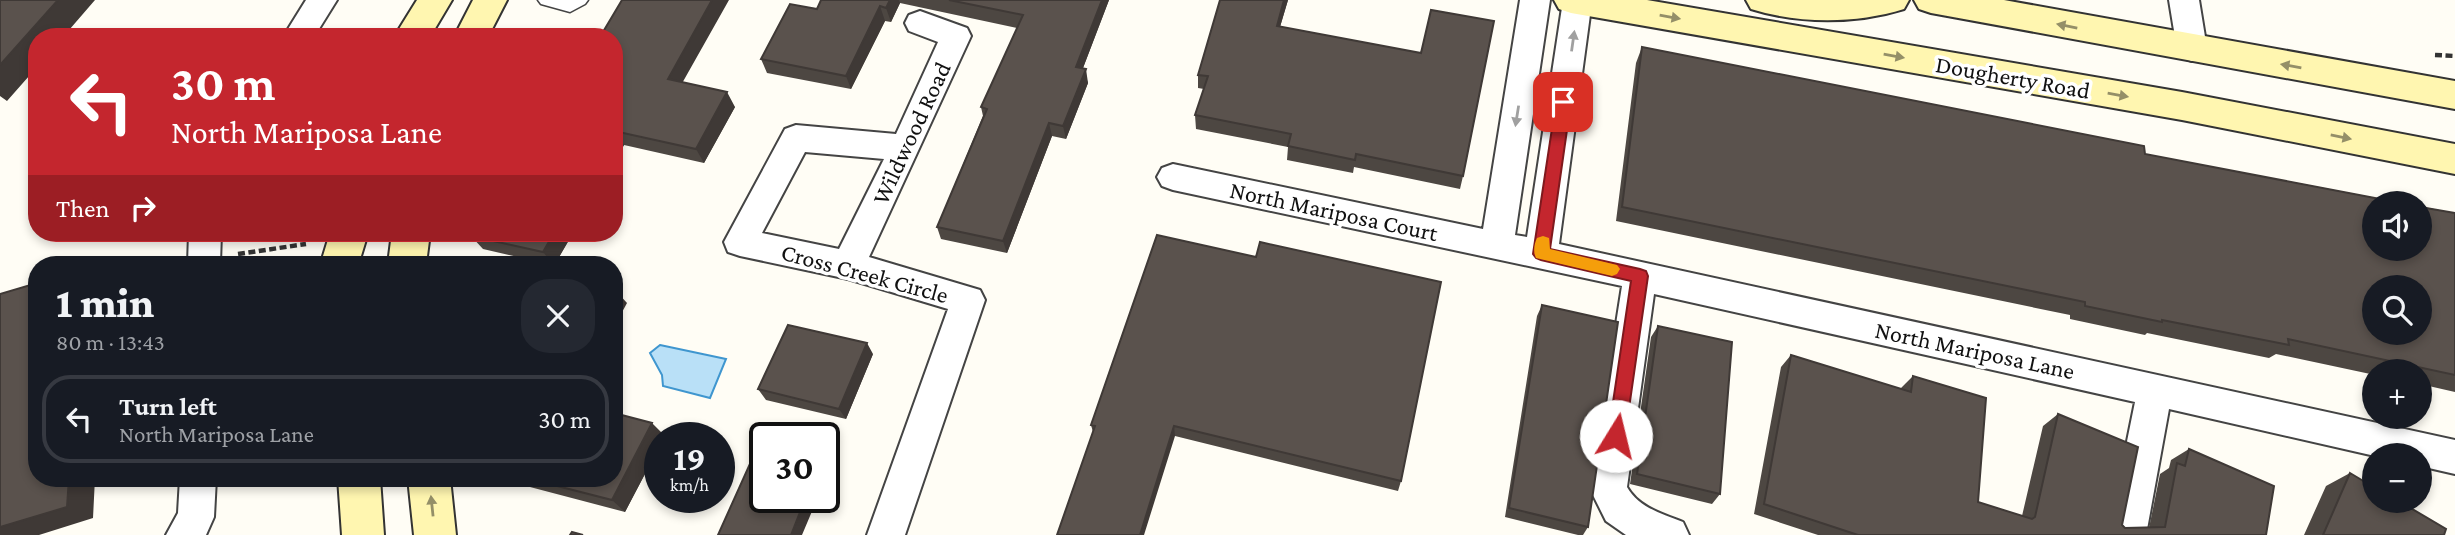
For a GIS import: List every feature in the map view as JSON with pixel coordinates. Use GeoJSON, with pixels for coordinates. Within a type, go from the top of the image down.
{"type":"FeatureCollection","features":[{"type":"Feature","properties":{"kind":"main road"},"geometry":{"type":"LineString","coordinates":[[417,28],[435,0]]}},
{"type":"Feature","properties":{"kind":"main road"},"geometry":{"type":"LineString","coordinates":[[476,28],[491,0]]}},
{"type":"Feature","properties":{"kind":"main road"},"geometry":{"type":"LineString","coordinates":[[1763,0],[1801,7],[1851,8],[1892,0]]}},
{"type":"Feature","properties":{"kind":"main road"},"geometry":{"type":"LineString","coordinates":[[1931,0],[2455,95]]}},
{"type":"Feature","properties":{"kind":"main road","name":"Dougherty Road"},"geometry":{"type":"LineString","coordinates":[[1575,1],[2182,106],[2455,159]]}},
{"type":"Feature","properties":{"kind":"main road"},"geometry":{"type":"LineString","coordinates":[[360,487],[363,535]]}},
{"type":"Feature","properties":{"kind":"main road"},"geometry":{"type":"LineString","coordinates":[[430,487],[435,535]]}},
{"type":"Feature","properties":{"kind":"street"},"geometry":{"type":"LineString","coordinates":[[304,28],[322,0]]}},
{"type":"Feature","properties":{"kind":"street"},"geometry":{"type":"LineString","coordinates":[[1497,245],[1535,0]]}},
{"type":"Feature","properties":{"kind":"street"},"geometry":{"type":"LineString","coordinates":[[2184,0],[2192,49]]}},
{"type":"Feature","properties":{"kind":"street"},"geometry":{"type":"LineString","coordinates":[[1541,254],[1575,1]]}},
{"type":"Feature","properties":{"kind":"street","name":"Wildwood Road"},"geometry":{"type":"LineString","coordinates":[[848,265],[956,36],[920,23]]}},
{"type":"Feature","properties":{"kind":"street","name":"Cross Creek Circle"},"geometry":{"type":"LineString","coordinates":[[886,535],[968,300],[848,265],[740,242],[796,138],[905,148]]}},
{"type":"Feature","properties":{"kind":"street","name":"North Mariposa Court"},"geometry":{"type":"LineString","coordinates":[[1173,177],[1497,245]]}},
{"type":"Feature","properties":{"kind":"street","name":"North Mariposa Lane"},"geometry":{"type":"LineString","coordinates":[[1497,245],[2455,456]]}},
{"type":"Feature","properties":{"kind":"street"},"geometry":{"type":"LineString","coordinates":[[1640,276],[1608,489],[1619,509],[1640,523],[1670,535]]}},
{"type":"Feature","properties":{"kind":"street"},"geometry":{"type":"LineString","coordinates":[[2127,535],[2155,390]]}},
{"type":"Feature","properties":{"kind":"street"},"geometry":{"type":"LineString","coordinates":[[186,535],[196,517],[198,487]]}},
{"type":"Feature","properties":{"kind":"lane"},"geometry":{"type":"LineString","coordinates":[[545,0],[574,2]]}},
{"type":"Feature","properties":{"kind":"path"},"geometry":{"type":"LineString","coordinates":[[205,252],[347,245]]}},
{"type":"Feature","properties":{"kind":"water"},"geometry":{"type":"Polygon","coordinates":[[[660,345],[726,359],[710,398],[663,386],[662,375],[650,353],[660,345]]]}},
{"type":"Feature","properties":{"kind":"building"},"geometry":{"type":"Polygon","coordinates":[[[0,0],[58,0],[33,28],[28,28],[28,34],[0,65],[0,0]]]}},
{"type":"Feature","properties":{"kind":"building"},"geometry":{"type":"Polygon","coordinates":[[[622,0],[712,0],[668,79],[727,92],[696,149],[623,133],[623,28],[605,28],[622,0]]]}},
{"type":"Feature","properties":{"kind":"building"},"geometry":{"type":"Polygon","coordinates":[[[821,0],[890,0],[886,8],[880,6],[846,76],[761,59],[790,4],[817,9],[821,0]]]}},
{"type":"Feature","properties":{"kind":"building"},"geometry":{"type":"Polygon","coordinates":[[[949,0],[1102,0],[1076,67],[1086,69],[1063,126],[1049,123],[1003,241],[937,227],[987,109],[981,107],[1023,15],[949,0]]]}},
{"type":"Feature","properties":{"kind":"building"},"geometry":{"type":"Polygon","coordinates":[[[1220,0],[1284,0],[1277,26],[1421,53],[1431,10],[1494,21],[1463,176],[1356,154],[1355,160],[1288,146],[1291,134],[1195,115],[1208,76],[1198,75],[1220,0]]]}},
{"type":"Feature","properties":{"kind":"building"},"geometry":{"type":"Polygon","coordinates":[[[1642,47],[2144,146],[2145,154],[2362,196],[2362,261],[2432,261],[2432,209],[2455,213],[2455,375],[2432,370],[2432,359],[2381,359],[2288,339],[2289,345],[2085,306],[2085,302],[1622,207],[1642,47]]]}},
{"type":"Feature","properties":{"kind":"building"},"geometry":{"type":"Polygon","coordinates":[[[1157,235],[1256,257],[1260,242],[1441,282],[1401,481],[1174,426],[1140,535],[1057,535],[1095,426],[1091,425],[1157,235]]]}},
{"type":"Feature","properties":{"kind":"building"},"geometry":{"type":"Polygon","coordinates":[[[498,242],[549,242],[543,252],[498,242]]]}},
{"type":"Feature","properties":{"kind":"building"},"geometry":{"type":"Polygon","coordinates":[[[28,286],[28,487],[68,487],[67,507],[0,527],[0,294],[28,286]]]}},
{"type":"Feature","properties":{"kind":"building"},"geometry":{"type":"Polygon","coordinates":[[[1542,305],[1618,322],[1588,527],[1509,508],[1542,305]]]}},
{"type":"Feature","properties":{"kind":"building"},"geometry":{"type":"Polygon","coordinates":[[[788,325],[867,343],[839,409],[758,389],[788,325]]]}},
{"type":"Feature","properties":{"kind":"building"},"geometry":{"type":"Polygon","coordinates":[[[1658,326],[1732,342],[1720,494],[1637,474],[1658,326]]]}},
{"type":"Feature","properties":{"kind":"building"},"geometry":{"type":"Polygon","coordinates":[[[1791,355],[1911,392],[1913,376],[1986,398],[1978,502],[2032,519],[2035,517],[2058,414],[2138,447],[2122,525],[2125,528],[2165,527],[2177,463],[2185,466],[2189,449],[2274,486],[2266,535],[1858,535],[1764,504],[1791,355]]]}},
{"type":"Feature","properties":{"kind":"building"},"geometry":{"type":"Polygon","coordinates":[[[623,415],[648,422],[644,422],[644,438],[623,479],[623,415]]]}},
{"type":"Feature","properties":{"kind":"building"},"geometry":{"type":"Polygon","coordinates":[[[749,466],[749,513],[800,513],[791,535],[718,535],[728,513],[735,513],[735,497],[749,466]]]}},
{"type":"Feature","properties":{"kind":"building"},"geometry":{"type":"Polygon","coordinates":[[[2350,473],[2362,480],[2362,513],[2419,513],[2446,529],[2444,535],[2323,535],[2350,473]]]}},
{"type":"Feature","properties":{"kind":"building"},"geometry":{"type":"Polygon","coordinates":[[[561,487],[619,487],[612,500],[561,487]]]}},
{"type":"Feature","properties":{"kind":"slow traffic"},"geometry":{"type":"LineString","coordinates":[[1543,242],[1541,254],[1612,269]]}},
{"type":"Feature","properties":{"kind":"route"},"geometry":{"type":"LineString","coordinates":[[1563,102],[1541,254],[1640,276],[1616,436]]}}]}
